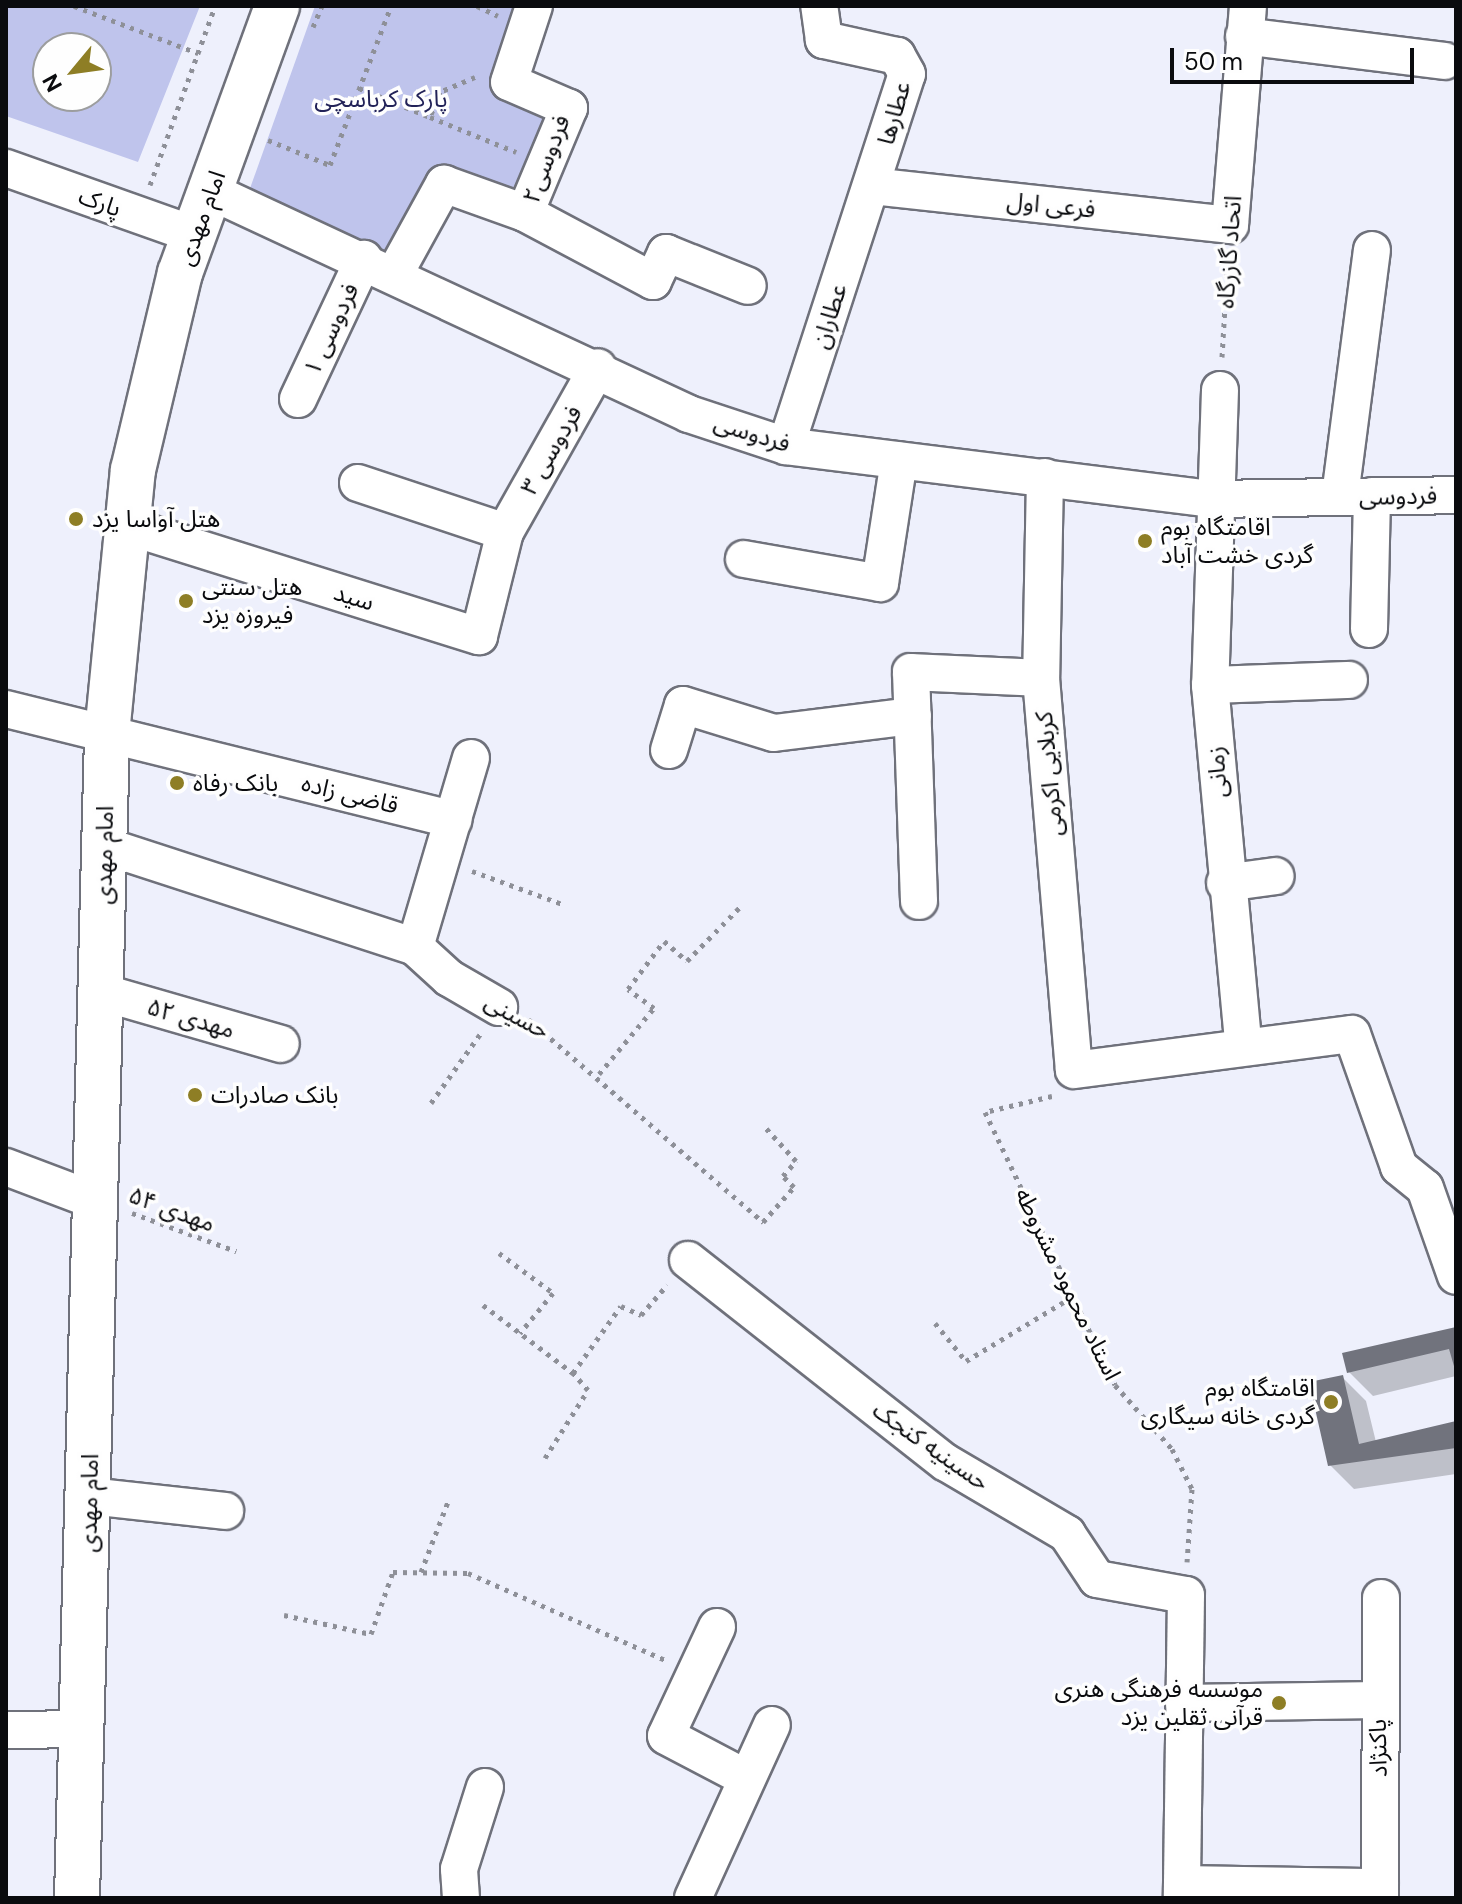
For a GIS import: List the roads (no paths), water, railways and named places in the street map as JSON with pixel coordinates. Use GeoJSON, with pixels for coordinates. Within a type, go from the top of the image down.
{"type":"FeatureCollection","features":[{"type":"Feature","properties":{"kind":"main road","name":"امام مهدی"},"geometry":{"type":"LineString","coordinates":[[77,1898],[76,1748],[85,1729],[107,734],[127,526],[133,470],[195,235],[277,6]]}},
{"type":"Feature","properties":{"kind":"main road","name":"امام مهدی"},"geometry":{"type":"LineString","coordinates":[[85,1729],[97,1747],[100,1898]]}},
{"type":"Feature","properties":{"kind":"street","name":"فردوسی۲"},"geometry":{"type":"LineString","coordinates":[[380,266],[444,184],[525,213],[569,108],[509,82],[534,6]]}},
{"type":"Feature","properties":{"kind":"street","name":"عطارها"},"geometry":{"type":"LineString","coordinates":[[819,6],[824,40],[904,63],[907,74],[872,186]]}},
{"type":"Feature","properties":{"kind":"street"},"geometry":{"type":"LineString","coordinates":[[1247,14],[1444,61]]}},
{"type":"Feature","properties":{"kind":"street","name":"اتحاد گازرگاه"},"geometry":{"type":"LineString","coordinates":[[1230,225],[1247,14]]}},
{"type":"Feature","properties":{"kind":"street","name":"پارک"},"geometry":{"type":"LineString","coordinates":[[6,169],[195,235]]}},
{"type":"Feature","properties":{"kind":"street","name":"فرعی اول"},"geometry":{"type":"LineString","coordinates":[[872,186],[1230,225]]}},
{"type":"Feature","properties":{"kind":"street","name":"عطاران"},"geometry":{"type":"LineString","coordinates":[[786,446],[872,186]]}},
{"type":"Feature","properties":{"kind":"street","name":"فردوسی"},"geometry":{"type":"LineString","coordinates":[[210,191],[598,367],[689,414],[786,446],[1212,499],[1456,495]]}},
{"type":"Feature","properties":{"kind":"street"},"geometry":{"type":"LineString","coordinates":[[525,213],[653,281],[666,253],[748,286]]}},
{"type":"Feature","properties":{"kind":"street","name":"فردوسی"},"geometry":{"type":"LineString","coordinates":[[1356,496],[1372,250]]}},
{"type":"Feature","properties":{"kind":"street","name":"فردوسی ۱"},"geometry":{"type":"LineString","coordinates":[[298,399],[380,266]]}},
{"type":"Feature","properties":{"kind":"street","name":"فردوسی ۳"},"geometry":{"type":"LineString","coordinates":[[505,532],[598,367]]}},
{"type":"Feature","properties":{"kind":"street"},"geometry":{"type":"LineString","coordinates":[[1212,499],[1220,390]]}},
{"type":"Feature","properties":{"kind":"street"},"geometry":{"type":"LineString","coordinates":[[744,559],[880,583],[899,460]]}},
{"type":"Feature","properties":{"kind":"street","name":"کربلایی اکرمی"},"geometry":{"type":"LineString","coordinates":[[1045,477],[1041,678],[1074,1070],[1243,1044]]}},
{"type":"Feature","properties":{"kind":"street"},"geometry":{"type":"LineString","coordinates":[[358,483],[505,532]]}},
{"type":"Feature","properties":{"kind":"street"},"geometry":{"type":"LineString","coordinates":[[1356,496],[1369,629]]}},
{"type":"Feature","properties":{"kind":"street","name":"زمانی"},"geometry":{"type":"LineString","coordinates":[[1212,499],[1210,685],[1225,883],[1243,1044]]}},
{"type":"Feature","properties":{"kind":"street","name":"سید"},"geometry":{"type":"LineString","coordinates":[[127,526],[479,636],[505,532]]}},
{"type":"Feature","properties":{"kind":"street"},"geometry":{"type":"LineString","coordinates":[[919,901],[911,672],[1041,678]]}},
{"type":"Feature","properties":{"kind":"street"},"geometry":{"type":"LineString","coordinates":[[1210,685],[1349,680]]}},
{"type":"Feature","properties":{"kind":"street"},"geometry":{"type":"LineString","coordinates":[[669,750],[683,705],[774,733],[913,716]]}},
{"type":"Feature","properties":{"kind":"street","name":"قاضی زاده"},"geometry":{"type":"LineString","coordinates":[[6,709],[453,820]]}},
{"type":"Feature","properties":{"kind":"street"},"geometry":{"type":"LineString","coordinates":[[415,947],[471,758]]}},
{"type":"Feature","properties":{"kind":"street","name":"حسینی"},"geometry":{"type":"LineString","coordinates":[[105,846],[415,947],[449,978],[499,1007]]}},
{"type":"Feature","properties":{"kind":"street"},"geometry":{"type":"LineString","coordinates":[[1225,883],[1276,876]]}},
{"type":"Feature","properties":{"kind":"street","name":"مهدی ۵۲"},"geometry":{"type":"LineString","coordinates":[[101,992],[281,1044]]}},
{"type":"Feature","properties":{"kind":"street"},"geometry":{"type":"LineString","coordinates":[[1243,1044],[1352,1034],[1399,1167],[1425,1188],[1456,1276]]}},
{"type":"Feature","properties":{"kind":"street"},"geometry":{"type":"LineString","coordinates":[[6,1167],[96,1201]]}},
{"type":"Feature","properties":{"kind":"street","name":"حسینیه کنجک"},"geometry":{"type":"LineString","coordinates":[[688,1260],[945,1462],[1067,1534],[1097,1579],[1186,1595],[1184,1703]]}},
{"type":"Feature","properties":{"kind":"street"},"geometry":{"type":"LineString","coordinates":[[90,1496],[225,1511]]}},
{"type":"Feature","properties":{"kind":"street","name":"پاکنژاد"},"geometry":{"type":"LineString","coordinates":[[1380,1892],[1377,1700],[1381,1598]]}},
{"type":"Feature","properties":{"kind":"street"},"geometry":{"type":"LineString","coordinates":[[717,1627],[666,1736],[746,1778]]}},
{"type":"Feature","properties":{"kind":"street"},"geometry":{"type":"LineString","coordinates":[[1377,1700],[1184,1703],[1183,1891],[1380,1892]]}},
{"type":"Feature","properties":{"kind":"street"},"geometry":{"type":"LineString","coordinates":[[693,1898],[772,1725]]}},
{"type":"Feature","properties":{"kind":"street"},"geometry":{"type":"LineString","coordinates":[[6,1730],[85,1729]]}},
{"type":"Feature","properties":{"kind":"street"},"geometry":{"type":"LineString","coordinates":[[461,1898],[459,1869],[485,1787]]}},
{"type":"Feature","properties":{"kind":"place","name":"هتل آواسا یزد"},"geometry":{"type":"Point","coordinates":[76,519]}},
{"type":"Feature","properties":{"kind":"place","name":"اقامتگاه بوم گردی خشت آباد"},"geometry":{"type":"Point","coordinates":[1145,541]}},
{"type":"Feature","properties":{"kind":"place","name":"هتل سنتی فیروزه یزد"},"geometry":{"type":"Point","coordinates":[186,601]}},
{"type":"Feature","properties":{"kind":"place","name":"بانک رفاه"},"geometry":{"type":"Point","coordinates":[177,783]}},
{"type":"Feature","properties":{"kind":"place","name":"بانک صادرات"},"geometry":{"type":"Point","coordinates":[195,1095]}},
{"type":"Feature","properties":{"kind":"place","name":"اقامتگاه بوم گردی خانه سیگاری"},"geometry":{"type":"Point","coordinates":[1331,1402]}},
{"type":"Feature","properties":{"kind":"place","name":"موسسه فرهنگی هنری قرآنی ثقلین یزد"},"geometry":{"type":"Point","coordinates":[1279,1703]}},
{"type":"Feature","properties":{"kind":"park label","name":"پارک کرباسچی"},"geometry":{"type":"Point","coordinates":[381,99]}}]}
